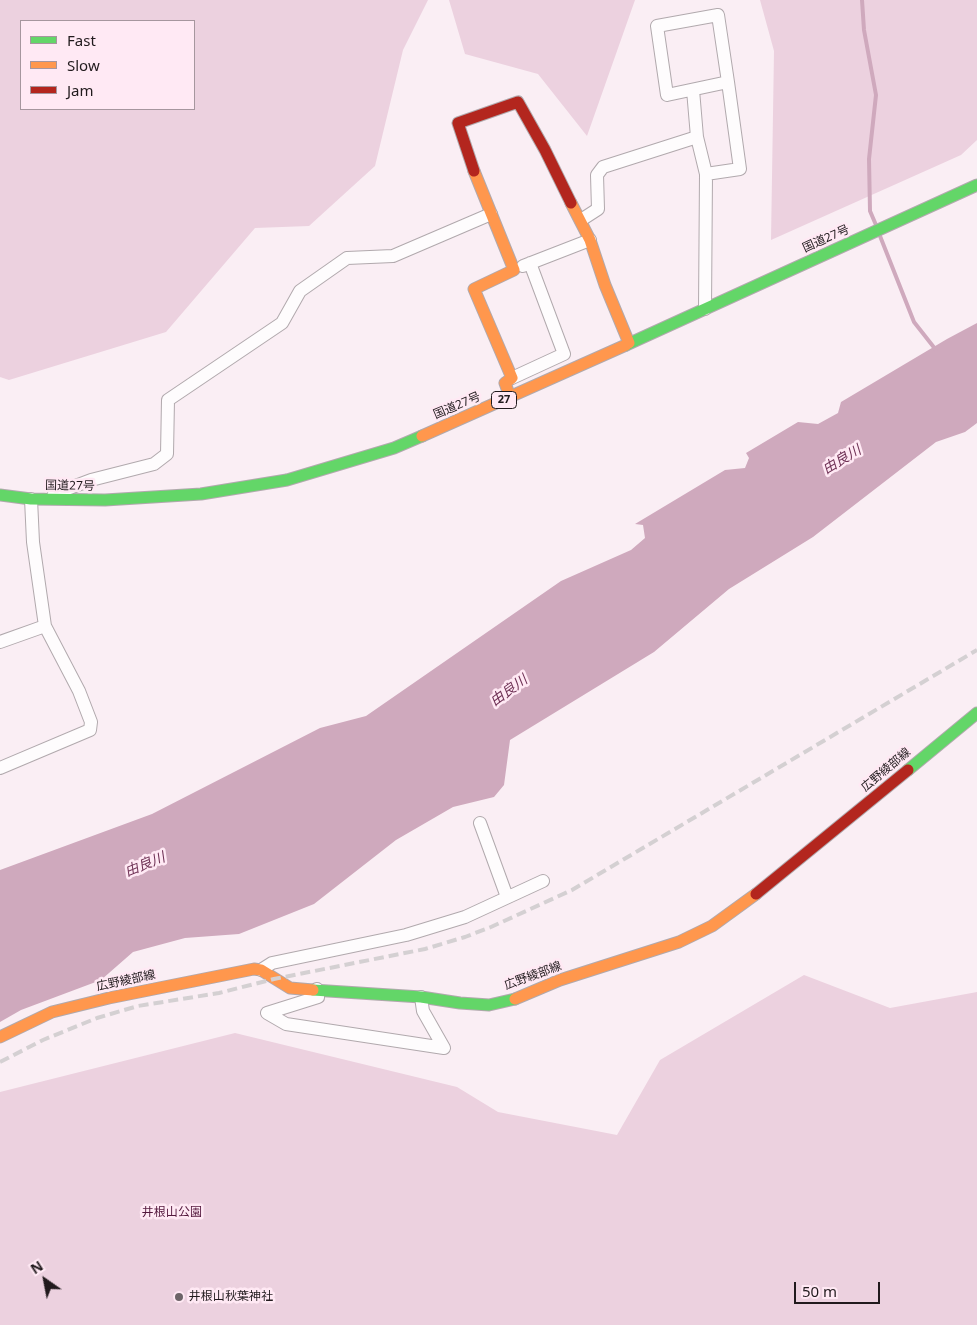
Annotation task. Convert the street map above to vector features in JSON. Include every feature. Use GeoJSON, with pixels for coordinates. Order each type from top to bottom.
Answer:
{"type":"FeatureCollection","features":[{"type":"Feature","properties":{"kind":"main road"},"geometry":{"type":"LineString","coordinates":[[510,396],[505,383],[512,378],[474,289],[514,270],[477,179],[458,123],[518,102],[581,220],[629,344]]}},
{"type":"Feature","properties":{"kind":"main road","name":"国道27号"},"geometry":{"type":"LineString","coordinates":[[0,495],[31,498],[105,500],[201,494],[287,480],[394,448],[629,344],[977,185]]}},
{"type":"Feature","properties":{"kind":"main road","name":"広野綾部線"},"geometry":{"type":"LineString","coordinates":[[0,1037],[52,1012],[100,1000],[254,969],[261,970],[290,988],[420,997],[489,1005],[512,1000],[560,980],[679,942],[712,926],[760,891],[977,712]]}},
{"type":"Feature","properties":{"kind":"street"},"geometry":{"type":"LineString","coordinates":[[706,174],[740,169],[728,82],[718,15],[657,26],[667,95],[728,82]]}},
{"type":"Feature","properties":{"kind":"street"},"geometry":{"type":"LineString","coordinates":[[693,90],[697,137],[706,174],[705,309]]}},
{"type":"Feature","properties":{"kind":"street"},"geometry":{"type":"LineString","coordinates":[[581,220],[598,209],[597,175],[603,167],[697,137]]}},
{"type":"Feature","properties":{"kind":"street"},"geometry":{"type":"LineString","coordinates":[[53,499],[54,494],[91,480],[154,464],[167,454],[168,400],[282,323],[300,291],[347,258],[393,256],[491,214]]}},
{"type":"Feature","properties":{"kind":"street"},"geometry":{"type":"LineString","coordinates":[[514,270],[590,240]]}},
{"type":"Feature","properties":{"kind":"street"},"geometry":{"type":"LineString","coordinates":[[512,378],[564,354],[530,264]]}},
{"type":"Feature","properties":{"kind":"street"},"geometry":{"type":"LineString","coordinates":[[0,768],[90,730],[91,722],[79,691],[45,626],[33,542],[31,498]]}},
{"type":"Feature","properties":{"kind":"street"},"geometry":{"type":"LineString","coordinates":[[0,642],[45,626]]}},
{"type":"Feature","properties":{"kind":"street"},"geometry":{"type":"LineString","coordinates":[[480,823],[507,897]]}},
{"type":"Feature","properties":{"kind":"street"},"geometry":{"type":"LineString","coordinates":[[261,970],[272,963],[406,935],[465,917],[543,881]]}},
{"type":"Feature","properties":{"kind":"street"},"geometry":{"type":"LineString","coordinates":[[317,989],[318,997],[267,1013],[286,1024],[444,1048],[423,1011],[420,997]]}},
{"type":"Feature","properties":{"kind":"green space"},"geometry":{"type":"Polygon","coordinates":[[[0,0],[428,0],[403,50],[375,166],[309,226],[255,228],[166,332],[9,380],[0,377],[0,0]]]}},
{"type":"Feature","properties":{"kind":"green space"},"geometry":{"type":"Polygon","coordinates":[[[449,0],[635,0],[587,136],[538,74],[465,54],[449,0]]]}},
{"type":"Feature","properties":{"kind":"green space"},"geometry":{"type":"Polygon","coordinates":[[[760,0],[977,0],[977,140],[961,155],[771,240],[774,51],[760,0]]]}},
{"type":"Feature","properties":{"kind":"green space","name":"井根山公園"},"geometry":{"type":"Polygon","coordinates":[[[804,975],[890,1008],[977,992],[977,1325],[0,1325],[0,1092],[235,1033],[457,1087],[498,1112],[617,1135],[660,1060],[804,975]]]}},
{"type":"Feature","properties":{"kind":"water","name":"由良川"},"geometry":{"type":"Polygon","coordinates":[[[977,323],[977,423],[965,432],[936,442],[813,537],[729,589],[654,652],[510,740],[504,785],[494,797],[453,807],[396,840],[314,904],[239,934],[185,938],[133,952],[101,980],[21,1010],[0,1022],[0,870],[152,814],[320,728],[366,716],[561,581],[631,550],[645,538],[643,525],[635,524],[725,470],[745,468],[749,458],[746,453],[798,422],[818,424],[838,413],[841,402],[977,323]]]}},
{"type":"Feature","properties":{"kind":"waterway"},"geometry":{"type":"LineString","coordinates":[[862,0],[864,30],[876,95],[869,159],[870,211],[876,225]]}},
{"type":"Feature","properties":{"kind":"waterway"},"geometry":{"type":"LineString","coordinates":[[880,236],[914,322],[936,350]]}},
{"type":"Feature","properties":{"kind":"railway"},"geometry":{"type":"LineString","coordinates":[[0,1062],[43,1040],[97,1018],[138,1006],[219,993],[274,979],[425,949],[491,927],[572,890],[977,650]]}},
{"type":"Feature","properties":{"kind":"traffic: fast"},"geometry":{"type":"LineString","coordinates":[[626,345],[977,185]]}},
{"type":"Feature","properties":{"kind":"traffic: fast"},"geometry":{"type":"LineString","coordinates":[[0,495],[31,499],[105,500],[201,494],[287,480],[394,448],[422,436]]}},
{"type":"Feature","properties":{"kind":"traffic: fast"},"geometry":{"type":"LineString","coordinates":[[908,770],[977,713]]}},
{"type":"Feature","properties":{"kind":"traffic: fast"},"geometry":{"type":"LineString","coordinates":[[313,990],[421,997],[489,1005],[515,999]]}},
{"type":"Feature","properties":{"kind":"traffic: slow"},"geometry":{"type":"LineString","coordinates":[[474,171],[514,270],[474,289],[512,378],[505,383],[510,397]]}},
{"type":"Feature","properties":{"kind":"traffic: slow"},"geometry":{"type":"LineString","coordinates":[[571,203],[590,240],[605,285],[629,343]]}},
{"type":"Feature","properties":{"kind":"traffic: slow"},"geometry":{"type":"LineString","coordinates":[[422,436],[626,345]]}},
{"type":"Feature","properties":{"kind":"traffic: slow"},"geometry":{"type":"LineString","coordinates":[[515,999],[560,980],[679,942],[712,926],[756,894]]}},
{"type":"Feature","properties":{"kind":"traffic: slow"},"geometry":{"type":"LineString","coordinates":[[0,1037],[52,1012],[109,998],[254,969],[261,970],[290,988],[313,990]]}},
{"type":"Feature","properties":{"kind":"traffic: jam"},"geometry":{"type":"LineString","coordinates":[[474,171],[458,123],[518,102],[545,150],[571,203]]}},
{"type":"Feature","properties":{"kind":"traffic: jam"},"geometry":{"type":"LineString","coordinates":[[756,894],[908,770]]}},
{"type":"Feature","properties":{"kind":"place","name":"井根山秋葉神社"},"geometry":{"type":"Point","coordinates":[179,1297]}}]}
